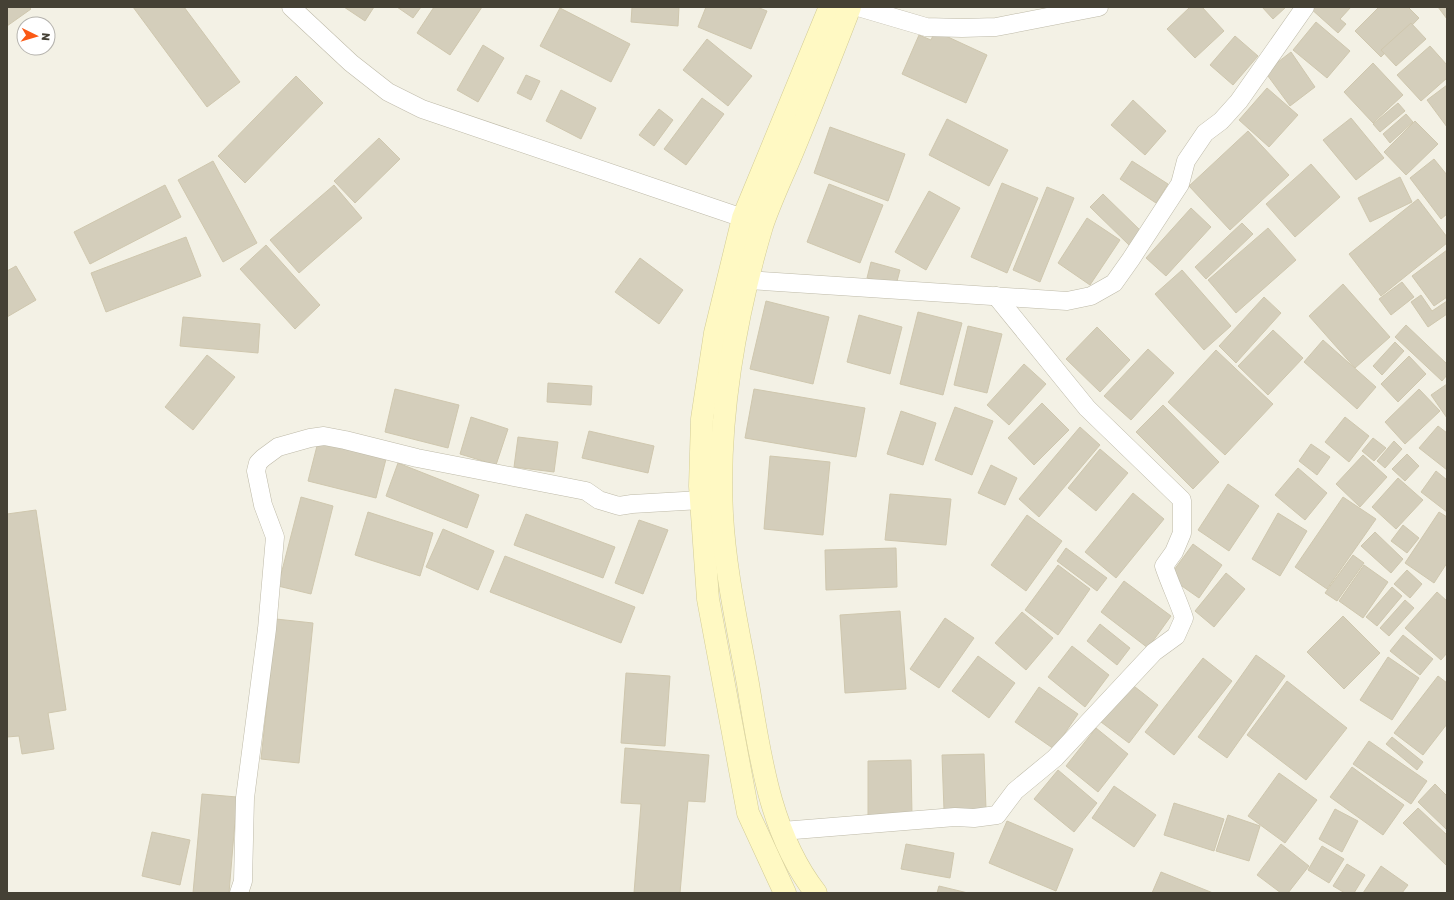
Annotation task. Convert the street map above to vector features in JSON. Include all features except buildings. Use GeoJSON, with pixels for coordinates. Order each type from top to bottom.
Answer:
{"type":"FeatureCollection","features":[{"type":"Feature","properties":{"kind":"main road"},"geometry":{"type":"LineString","coordinates":[[785,893],[748,813],[708,599],[700,486],[702,419],[715,332],[743,218],[830,7]]}},
{"type":"Feature","properties":{"kind":"main road"},"geometry":{"type":"LineString","coordinates":[[816,893],[792,854],[768,793],[729,578],[722,516],[721,467],[726,402],[738,319],[762,225],[850,7]]}},
{"type":"Feature","properties":{"kind":"street"},"geometry":{"type":"LineString","coordinates":[[291,7],[351,63],[388,92],[422,109],[743,218]]}},
{"type":"Feature","properties":{"kind":"street"},"geometry":{"type":"LineString","coordinates":[[858,7],[926,27],[962,28],[996,27],[1099,7]]}},
{"type":"Feature","properties":{"kind":"street"},"geometry":{"type":"LineString","coordinates":[[748,280],[1066,301],[1091,296],[1114,283],[1180,184],[1186,161],[1205,133],[1221,121],[1239,101],[1305,7]]}},
{"type":"Feature","properties":{"kind":"street"},"geometry":{"type":"LineString","coordinates":[[782,831],[955,818],[974,818],[997,815],[1015,791],[1055,758],[1154,652],[1176,636],[1184,618],[1178,598],[1164,566],[1174,552],[1182,533],[1182,500],[1087,408],[996,296]]}},
{"type":"Feature","properties":{"kind":"street"},"geometry":{"type":"LineString","coordinates":[[239,893],[243,881],[245,798],[266,629],[275,537],[263,506],[256,471],[258,463],[262,458],[278,447],[310,438],[324,436],[417,458],[586,491],[599,500],[619,506],[701,500]]}}]}
